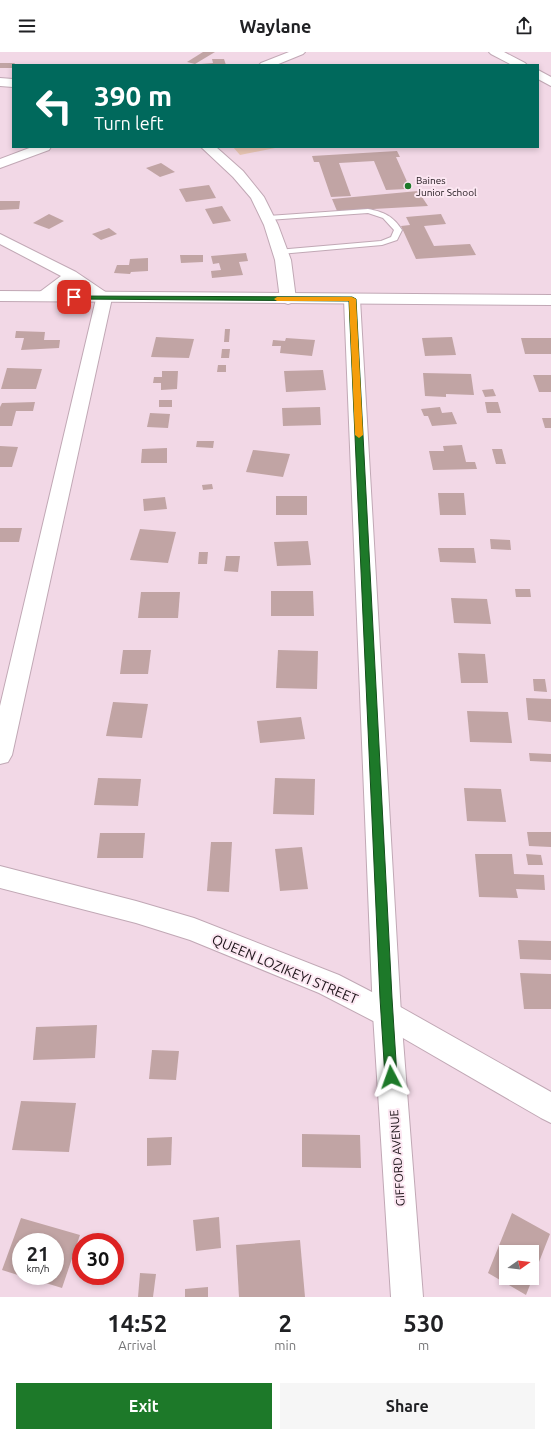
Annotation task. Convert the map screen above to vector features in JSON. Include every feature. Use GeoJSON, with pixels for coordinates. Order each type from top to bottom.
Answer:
{"type":"FeatureCollection","features":[{"type":"Feature","properties":{"kind":"street"},"geometry":{"type":"LineString","coordinates":[[264,59],[281,59],[299,52]]}},
{"type":"Feature","properties":{"kind":"street"},"geometry":{"type":"LineString","coordinates":[[495,52],[519,64]]}},
{"type":"Feature","properties":{"kind":"street"},"geometry":{"type":"LineString","coordinates":[[539,75],[551,82]]}},
{"type":"Feature","properties":{"kind":"street"},"geometry":{"type":"LineString","coordinates":[[0,82],[12,83]]}},
{"type":"Feature","properties":{"kind":"street"},"geometry":{"type":"LineString","coordinates":[[0,164],[41,148]]}},
{"type":"Feature","properties":{"kind":"street"},"geometry":{"type":"LineString","coordinates":[[209,148],[238,174],[257,197],[268,218],[283,260],[288,299]]}},
{"type":"Feature","properties":{"kind":"street"},"geometry":{"type":"LineString","coordinates":[[0,238],[70,275],[104,298]]}},
{"type":"Feature","properties":{"kind":"street"},"geometry":{"type":"LineString","coordinates":[[43,297],[70,275]]}},
{"type":"Feature","properties":{"kind":"street"},"geometry":{"type":"LineString","coordinates":[[0,296],[104,298],[551,300]]}},
{"type":"Feature","properties":{"kind":"street"},"geometry":{"type":"LineString","coordinates":[[0,755],[104,298]]}},
{"type":"Feature","properties":{"kind":"street","name":"GIFFORD AVENUE"},"geometry":{"type":"LineString","coordinates":[[352,299],[387,1014],[407,1297]]}},
{"type":"Feature","properties":{"kind":"street","name":"QUEEN LOZIKEYI STREET"},"geometry":{"type":"LineString","coordinates":[[0,877],[136,912],[194,930],[329,984],[387,1014],[551,1108]]}},
{"type":"Feature","properties":{"kind":"lane"},"geometry":{"type":"LineString","coordinates":[[268,218],[368,211],[380,213],[392,221],[398,230],[394,238],[382,243],[280,252]]}},
{"type":"Feature","properties":{"kind":"shaded area"},"geometry":{"type":"Polygon","coordinates":[[[234,148],[275,148],[240,155],[234,148]]]}},
{"type":"Feature","properties":{"kind":"building"},"geometry":{"type":"Polygon","coordinates":[[[203,52],[215,52],[195,64],[187,62],[203,52]]]}},
{"type":"Feature","properties":{"kind":"building"},"geometry":{"type":"Polygon","coordinates":[[[212,59],[224,59],[226,64],[201,64],[213,63],[212,59]]]}},
{"type":"Feature","properties":{"kind":"building"},"geometry":{"type":"Polygon","coordinates":[[[0,63],[15,63],[12,64],[12,68],[0,68],[0,63]]]}},
{"type":"Feature","properties":{"kind":"building"},"geometry":{"type":"Polygon","coordinates":[[[397,151],[400,157],[396,157],[409,186],[405,186],[406,189],[386,190],[374,161],[339,163],[351,196],[331,197],[319,162],[314,162],[312,156],[397,151]]]}},
{"type":"Feature","properties":{"kind":"building"},"geometry":{"type":"Polygon","coordinates":[[[161,163],[175,172],[160,177],[146,168],[161,163]]]}},
{"type":"Feature","properties":{"kind":"building"},"geometry":{"type":"Polygon","coordinates":[[[209,185],[216,198],[186,202],[179,189],[209,185]]]}},
{"type":"Feature","properties":{"kind":"building"},"geometry":{"type":"Polygon","coordinates":[[[418,191],[428,206],[337,211],[332,199],[418,191]]]}},
{"type":"Feature","properties":{"kind":"building"},"geometry":{"type":"Polygon","coordinates":[[[0,201],[20,201],[19,209],[0,210],[0,201]]]}},
{"type":"Feature","properties":{"kind":"building"},"geometry":{"type":"Polygon","coordinates":[[[222,206],[231,221],[213,224],[205,209],[222,206]]]}},
{"type":"Feature","properties":{"kind":"building"},"geometry":{"type":"Polygon","coordinates":[[[49,214],[64,221],[49,229],[33,223],[49,214]]]}},
{"type":"Feature","properties":{"kind":"building"},"geometry":{"type":"Polygon","coordinates":[[[441,214],[446,224],[424,226],[434,246],[470,244],[476,255],[416,259],[401,226],[410,225],[406,217],[441,214]]]}},
{"type":"Feature","properties":{"kind":"building"},"geometry":{"type":"Polygon","coordinates":[[[109,228],[117,234],[101,240],[92,234],[109,228]]]}},
{"type":"Feature","properties":{"kind":"building"},"geometry":{"type":"Polygon","coordinates":[[[246,253],[248,261],[239,262],[243,275],[212,278],[211,271],[221,270],[219,263],[213,264],[211,256],[246,253]]]}},
{"type":"Feature","properties":{"kind":"building"},"geometry":{"type":"Polygon","coordinates":[[[180,255],[203,255],[203,262],[181,263],[180,255]]]}},
{"type":"Feature","properties":{"kind":"building"},"geometry":{"type":"Polygon","coordinates":[[[148,258],[148,271],[131,272],[130,274],[114,273],[117,265],[129,265],[130,259],[148,258]]]}},
{"type":"Feature","properties":{"kind":"building"},"geometry":{"type":"Polygon","coordinates":[[[225,329],[230,329],[229,342],[224,342],[225,329]]]}},
{"type":"Feature","properties":{"kind":"building"},"geometry":{"type":"Polygon","coordinates":[[[16,331],[45,332],[44,340],[60,340],[59,348],[21,350],[24,338],[15,338],[16,331]]]}},
{"type":"Feature","properties":{"kind":"building"},"geometry":{"type":"Polygon","coordinates":[[[156,337],[194,339],[189,358],[151,357],[156,337]]]}},
{"type":"Feature","properties":{"kind":"building"},"geometry":{"type":"Polygon","coordinates":[[[452,337],[456,355],[425,356],[422,338],[452,337]]]}},
{"type":"Feature","properties":{"kind":"building"},"geometry":{"type":"Polygon","coordinates":[[[286,338],[315,340],[312,356],[280,353],[281,346],[272,346],[273,340],[285,341],[286,338]]]}},
{"type":"Feature","properties":{"kind":"building"},"geometry":{"type":"Polygon","coordinates":[[[521,338],[551,338],[551,354],[525,354],[521,338]]]}},
{"type":"Feature","properties":{"kind":"building"},"geometry":{"type":"Polygon","coordinates":[[[222,349],[230,349],[229,358],[221,358],[222,349]]]}},
{"type":"Feature","properties":{"kind":"building"},"geometry":{"type":"Polygon","coordinates":[[[218,365],[226,365],[226,372],[217,372],[218,365]]]}},
{"type":"Feature","properties":{"kind":"building"},"geometry":{"type":"Polygon","coordinates":[[[7,368],[42,369],[36,389],[1,389],[7,368]]]}},
{"type":"Feature","properties":{"kind":"building"},"geometry":{"type":"Polygon","coordinates":[[[323,370],[326,390],[286,392],[284,371],[323,370]]]}},
{"type":"Feature","properties":{"kind":"building"},"geometry":{"type":"Polygon","coordinates":[[[162,371],[178,371],[177,389],[161,390],[161,383],[153,383],[154,377],[162,377],[162,371]]]}},
{"type":"Feature","properties":{"kind":"building"},"geometry":{"type":"Polygon","coordinates":[[[423,373],[471,374],[474,395],[446,394],[446,397],[425,396],[423,373]]]}},
{"type":"Feature","properties":{"kind":"building"},"geometry":{"type":"Polygon","coordinates":[[[533,375],[551,375],[551,392],[539,392],[533,375]]]}},
{"type":"Feature","properties":{"kind":"building"},"geometry":{"type":"Polygon","coordinates":[[[493,389],[496,396],[485,397],[482,390],[493,389]]]}},
{"type":"Feature","properties":{"kind":"building"},"geometry":{"type":"Polygon","coordinates":[[[159,400],[172,400],[172,407],[159,407],[159,400]]]}},
{"type":"Feature","properties":{"kind":"building"},"geometry":{"type":"Polygon","coordinates":[[[35,402],[33,411],[16,411],[12,426],[0,426],[0,407],[2,403],[35,402]]]}},
{"type":"Feature","properties":{"kind":"building"},"geometry":{"type":"Polygon","coordinates":[[[485,402],[498,402],[501,413],[487,413],[485,402]]]}},
{"type":"Feature","properties":{"kind":"building"},"geometry":{"type":"Polygon","coordinates":[[[320,407],[321,425],[283,426],[282,408],[320,407]]]}},
{"type":"Feature","properties":{"kind":"building"},"geometry":{"type":"Polygon","coordinates":[[[440,407],[442,413],[452,412],[457,424],[432,426],[428,416],[424,416],[421,409],[440,407]]]}},
{"type":"Feature","properties":{"kind":"building"},"geometry":{"type":"Polygon","coordinates":[[[150,413],[170,414],[168,428],[147,427],[150,413]]]}},
{"type":"Feature","properties":{"kind":"building"},"geometry":{"type":"Polygon","coordinates":[[[542,418],[551,418],[551,428],[545,428],[542,418]]]}},
{"type":"Feature","properties":{"kind":"building"},"geometry":{"type":"Polygon","coordinates":[[[197,441],[214,441],[213,448],[196,447],[197,441]]]}},
{"type":"Feature","properties":{"kind":"building"},"geometry":{"type":"Polygon","coordinates":[[[462,445],[466,462],[475,462],[477,469],[433,470],[429,451],[444,451],[443,446],[462,445]]]}},
{"type":"Feature","properties":{"kind":"building"},"geometry":{"type":"Polygon","coordinates":[[[0,446],[18,447],[12,467],[0,467],[0,446]]]}},
{"type":"Feature","properties":{"kind":"building"},"geometry":{"type":"Polygon","coordinates":[[[167,448],[167,463],[141,463],[142,449],[167,448]]]}},
{"type":"Feature","properties":{"kind":"building"},"geometry":{"type":"Polygon","coordinates":[[[492,449],[502,449],[506,464],[496,464],[492,449]]]}},
{"type":"Feature","properties":{"kind":"building"},"geometry":{"type":"Polygon","coordinates":[[[253,450],[290,454],[283,477],[246,472],[253,450]]]}},
{"type":"Feature","properties":{"kind":"building"},"geometry":{"type":"Polygon","coordinates":[[[212,484],[213,489],[203,490],[202,485],[212,484]]]}},
{"type":"Feature","properties":{"kind":"building"},"geometry":{"type":"Polygon","coordinates":[[[438,493],[464,493],[466,515],[440,515],[438,493]]]}},
{"type":"Feature","properties":{"kind":"building"},"geometry":{"type":"Polygon","coordinates":[[[276,496],[307,496],[307,515],[276,515],[276,496]]]}},
{"type":"Feature","properties":{"kind":"building"},"geometry":{"type":"Polygon","coordinates":[[[165,497],[167,509],[144,511],[143,499],[165,497]]]}},
{"type":"Feature","properties":{"kind":"building"},"geometry":{"type":"Polygon","coordinates":[[[0,528],[22,528],[19,542],[0,542],[0,528]]]}},
{"type":"Feature","properties":{"kind":"building"},"geometry":{"type":"Polygon","coordinates":[[[140,529],[176,532],[168,563],[130,560],[140,529]]]}},
{"type":"Feature","properties":{"kind":"building"},"geometry":{"type":"Polygon","coordinates":[[[490,539],[510,540],[511,550],[491,549],[490,539]]]}},
{"type":"Feature","properties":{"kind":"building"},"geometry":{"type":"Polygon","coordinates":[[[308,541],[311,565],[277,566],[274,542],[308,541]]]}},
{"type":"Feature","properties":{"kind":"building"},"geometry":{"type":"Polygon","coordinates":[[[438,548],[474,548],[476,563],[440,562],[438,548]]]}},
{"type":"Feature","properties":{"kind":"building"},"geometry":{"type":"Polygon","coordinates":[[[199,552],[208,552],[207,564],[198,564],[199,552]]]}},
{"type":"Feature","properties":{"kind":"building"},"geometry":{"type":"Polygon","coordinates":[[[226,556],[240,556],[238,572],[224,571],[226,556]]]}},
{"type":"Feature","properties":{"kind":"building"},"geometry":{"type":"Polygon","coordinates":[[[515,589],[530,589],[531,597],[516,597],[515,589]]]}},
{"type":"Feature","properties":{"kind":"building"},"geometry":{"type":"Polygon","coordinates":[[[271,591],[313,591],[314,616],[271,616],[271,591]]]}},
{"type":"Feature","properties":{"kind":"building"},"geometry":{"type":"Polygon","coordinates":[[[141,592],[180,592],[178,618],[138,618],[141,592]]]}},
{"type":"Feature","properties":{"kind":"building"},"geometry":{"type":"Polygon","coordinates":[[[451,598],[487,599],[491,624],[454,623],[451,598]]]}},
{"type":"Feature","properties":{"kind":"building"},"geometry":{"type":"Polygon","coordinates":[[[123,650],[151,650],[148,674],[120,674],[123,650]]]}},
{"type":"Feature","properties":{"kind":"building"},"geometry":{"type":"Polygon","coordinates":[[[278,650],[318,651],[317,689],[276,688],[278,650]]]}},
{"type":"Feature","properties":{"kind":"building"},"geometry":{"type":"Polygon","coordinates":[[[458,653],[485,654],[488,683],[461,683],[458,653]]]}},
{"type":"Feature","properties":{"kind":"building"},"geometry":{"type":"Polygon","coordinates":[[[533,679],[545,679],[547,692],[534,691],[533,679]]]}},
{"type":"Feature","properties":{"kind":"building"},"geometry":{"type":"Polygon","coordinates":[[[526,698],[551,699],[551,722],[528,720],[526,698]]]}},
{"type":"Feature","properties":{"kind":"building"},"geometry":{"type":"Polygon","coordinates":[[[113,702],[148,704],[142,738],[106,736],[113,702]]]}},
{"type":"Feature","properties":{"kind":"building"},"geometry":{"type":"Polygon","coordinates":[[[467,711],[508,712],[512,743],[470,742],[467,711]]]}},
{"type":"Feature","properties":{"kind":"building"},"geometry":{"type":"Polygon","coordinates":[[[301,717],[305,739],[260,743],[257,721],[301,717]]]}},
{"type":"Feature","properties":{"kind":"building"},"geometry":{"type":"Polygon","coordinates":[[[529,753],[551,754],[551,762],[530,761],[529,753]]]}},
{"type":"Feature","properties":{"kind":"building"},"geometry":{"type":"Polygon","coordinates":[[[98,778],[141,779],[138,806],[94,805],[98,778]]]}},
{"type":"Feature","properties":{"kind":"building"},"geometry":{"type":"Polygon","coordinates":[[[275,778],[315,779],[314,815],[273,814],[275,778]]]}},
{"type":"Feature","properties":{"kind":"building"},"geometry":{"type":"Polygon","coordinates":[[[464,788],[501,789],[506,822],[467,821],[464,788]]]}},
{"type":"Feature","properties":{"kind":"building"},"geometry":{"type":"Polygon","coordinates":[[[527,832],[551,832],[551,847],[529,846],[527,832]]]}},
{"type":"Feature","properties":{"kind":"building"},"geometry":{"type":"Polygon","coordinates":[[[100,833],[145,833],[143,858],[97,858],[100,833]]]}},
{"type":"Feature","properties":{"kind":"building"},"geometry":{"type":"Polygon","coordinates":[[[211,842],[232,842],[229,892],[207,891],[211,842]]]}},
{"type":"Feature","properties":{"kind":"building"},"geometry":{"type":"Polygon","coordinates":[[[302,847],[308,889],[280,891],[275,849],[302,847]]]}},
{"type":"Feature","properties":{"kind":"building"},"geometry":{"type":"Polygon","coordinates":[[[475,854],[512,854],[514,874],[544,875],[545,890],[516,889],[518,898],[479,897],[475,854]]]}},
{"type":"Feature","properties":{"kind":"building"},"geometry":{"type":"Polygon","coordinates":[[[526,854],[541,855],[543,865],[528,865],[526,854]]]}},
{"type":"Feature","properties":{"kind":"building"},"geometry":{"type":"Polygon","coordinates":[[[518,940],[551,941],[551,960],[520,959],[518,940]]]}},
{"type":"Feature","properties":{"kind":"building"},"geometry":{"type":"Polygon","coordinates":[[[520,973],[551,974],[551,1009],[524,1009],[520,973]]]}},
{"type":"Feature","properties":{"kind":"building"},"geometry":{"type":"Polygon","coordinates":[[[97,1025],[95,1058],[33,1060],[36,1027],[97,1025]]]}},
{"type":"Feature","properties":{"kind":"building"},"geometry":{"type":"Polygon","coordinates":[[[152,1050],[179,1051],[176,1080],[149,1079],[152,1050]]]}},
{"type":"Feature","properties":{"kind":"building"},"geometry":{"type":"Polygon","coordinates":[[[21,1101],[76,1103],[69,1152],[12,1150],[21,1101]]]}},
{"type":"Feature","properties":{"kind":"building"},"geometry":{"type":"Polygon","coordinates":[[[302,1134],[360,1135],[361,1168],[302,1167],[302,1134]]]}},
{"type":"Feature","properties":{"kind":"building"},"geometry":{"type":"Polygon","coordinates":[[[172,1137],[171,1165],[147,1166],[147,1138],[172,1137]]]}},
{"type":"Feature","properties":{"kind":"building"},"geometry":{"type":"Polygon","coordinates":[[[512,1213],[550,1234],[539,1262],[539,1245],[499,1245],[512,1213]]]}},
{"type":"Feature","properties":{"kind":"building"},"geometry":{"type":"Polygon","coordinates":[[[219,1217],[221,1248],[196,1251],[193,1220],[219,1217]]]}},
{"type":"Feature","properties":{"kind":"building"},"geometry":{"type":"Polygon","coordinates":[[[21,1218],[73,1233],[72,1259],[64,1282],[64,1233],[16,1233],[21,1218]]]}},
{"type":"Feature","properties":{"kind":"building"},"geometry":{"type":"Polygon","coordinates":[[[300,1240],[305,1297],[239,1297],[236,1245],[300,1240]]]}},
{"type":"Feature","properties":{"kind":"building"},"geometry":{"type":"Polygon","coordinates":[[[12,1243],[12,1273],[2,1270],[12,1243]]]}},
{"type":"Feature","properties":{"kind":"building"},"geometry":{"type":"Polygon","coordinates":[[[499,1246],[499,1279],[488,1273],[499,1246]]]}},
{"type":"Feature","properties":{"kind":"building"},"geometry":{"type":"Polygon","coordinates":[[[140,1273],[156,1274],[153,1297],[138,1297],[140,1273]]]}},
{"type":"Feature","properties":{"kind":"building"},"geometry":{"type":"Polygon","coordinates":[[[52,1285],[63,1285],[62,1288],[52,1285]]]}},
{"type":"Feature","properties":{"kind":"building"},"geometry":{"type":"Polygon","coordinates":[[[509,1285],[530,1285],[526,1295],[509,1285]]]}},
{"type":"Feature","properties":{"kind":"building"},"geometry":{"type":"Polygon","coordinates":[[[208,1287],[208,1297],[185,1297],[185,1289],[208,1287]]]}},
{"type":"Feature","properties":{"kind":"slow traffic"},"geometry":{"type":"LineString","coordinates":[[277,299],[352,299],[359,435]]}},
{"type":"Feature","properties":{"kind":"place","name":"Baines Junior School"},"geometry":{"type":"Point","coordinates":[408,186]}},
{"type":"Feature","properties":{"kind":"route"},"geometry":{"type":"LineString","coordinates":[[74,297],[352,299],[391,1077]]}}]}
